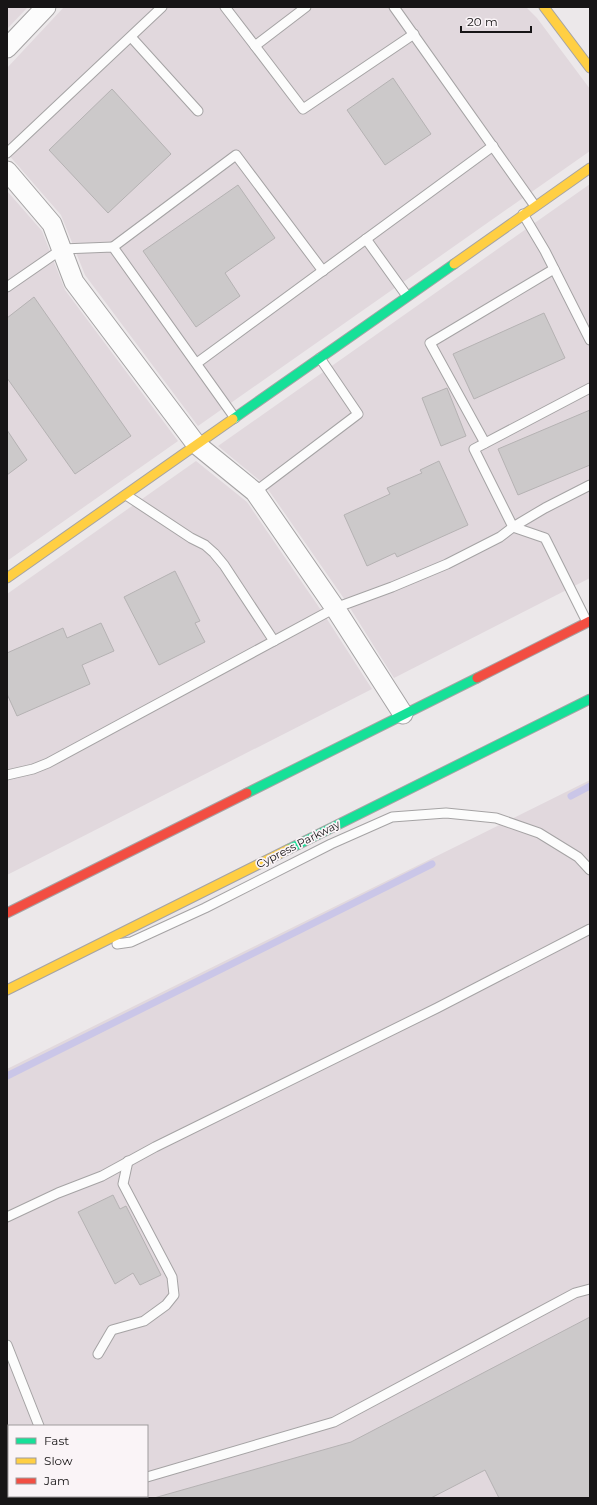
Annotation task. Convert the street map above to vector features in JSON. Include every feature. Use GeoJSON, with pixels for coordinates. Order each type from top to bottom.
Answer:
{"type":"FeatureCollection","features":[{"type":"Feature","properties":{"kind":"main road"},"geometry":{"type":"LineString","coordinates":[[544,7],[590,68]]}},
{"type":"Feature","properties":{"kind":"main road"},"geometry":{"type":"LineString","coordinates":[[7,578],[590,168]]}},
{"type":"Feature","properties":{"kind":"main road"},"geometry":{"type":"LineString","coordinates":[[7,912],[589,622]]}},
{"type":"Feature","properties":{"kind":"main road","name":"Cypress Parkway"},"geometry":{"type":"LineString","coordinates":[[7,990],[590,699]]}},
{"type":"Feature","properties":{"kind":"street"},"geometry":{"type":"LineString","coordinates":[[7,48],[46,7]]}},
{"type":"Feature","properties":{"kind":"street"},"geometry":{"type":"LineString","coordinates":[[7,172],[52,224],[74,282],[196,444],[256,492],[335,608],[402,714]]}},
{"type":"Feature","properties":{"kind":"lane"},"geometry":{"type":"LineString","coordinates":[[7,153],[162,7]]}},
{"type":"Feature","properties":{"kind":"lane"},"geometry":{"type":"LineString","coordinates":[[225,7],[303,109],[414,34]]}},
{"type":"Feature","properties":{"kind":"lane"},"geometry":{"type":"LineString","coordinates":[[255,46],[306,7]]}},
{"type":"Feature","properties":{"kind":"lane"},"geometry":{"type":"LineString","coordinates":[[394,7],[535,206]]}},
{"type":"Feature","properties":{"kind":"lane"},"geometry":{"type":"LineString","coordinates":[[131,37],[198,111]]}},
{"type":"Feature","properties":{"kind":"lane"},"geometry":{"type":"LineString","coordinates":[[197,363],[493,146]]}},
{"type":"Feature","properties":{"kind":"lane"},"geometry":{"type":"LineString","coordinates":[[7,287],[62,248],[113,247],[236,155],[323,271]]}},
{"type":"Feature","properties":{"kind":"lane"},"geometry":{"type":"LineString","coordinates":[[523,214],[554,269],[590,340]]}},
{"type":"Feature","properties":{"kind":"lane"},"geometry":{"type":"LineString","coordinates":[[366,239],[407,296]]}},
{"type":"Feature","properties":{"kind":"lane"},"geometry":{"type":"LineString","coordinates":[[113,247],[235,418]]}},
{"type":"Feature","properties":{"kind":"lane"},"geometry":{"type":"LineString","coordinates":[[485,443],[430,343],[554,269]]}},
{"type":"Feature","properties":{"kind":"lane"},"geometry":{"type":"LineString","coordinates":[[256,492],[358,414],[320,358]]}},
{"type":"Feature","properties":{"kind":"lane"},"geometry":{"type":"LineString","coordinates":[[589,622],[545,538],[513,527],[474,449],[590,388]]}},
{"type":"Feature","properties":{"kind":"lane"},"geometry":{"type":"LineString","coordinates":[[7,775],[33,769],[48,763],[335,608],[392,587],[447,564],[500,537],[513,527],[545,508],[590,485]]}},
{"type":"Feature","properties":{"kind":"lane"},"geometry":{"type":"LineString","coordinates":[[125,495],[205,545],[214,553],[274,641]]}},
{"type":"Feature","properties":{"kind":"lane"},"geometry":{"type":"LineString","coordinates":[[92,948],[131,942],[205,908],[331,844],[392,817],[446,812],[496,818],[539,833],[578,857],[590,870]]}},
{"type":"Feature","properties":{"kind":"lane"},"geometry":{"type":"LineString","coordinates":[[7,1217],[58,1193],[102,1176],[154,1147],[437,1008],[590,928]]}},
{"type":"Feature","properties":{"kind":"lane"},"geometry":{"type":"LineString","coordinates":[[98,1354],[112,1330],[144,1321],[166,1305],[174,1294],[172,1277],[123,1184],[128,1161]]}},
{"type":"Feature","properties":{"kind":"lane"},"geometry":{"type":"LineString","coordinates":[[148,1477],[334,1422],[576,1293],[590,1288]]}},
{"type":"Feature","properties":{"kind":"lane"},"geometry":{"type":"LineString","coordinates":[[7,1344],[39,1425]]}},
{"type":"Feature","properties":{"kind":"shaded area"},"geometry":{"type":"Polygon","coordinates":[[[7,7],[28,7],[7,29],[7,7]]]}},
{"type":"Feature","properties":{"kind":"shaded area"},"geometry":{"type":"Polygon","coordinates":[[[64,7],[526,7],[537,18],[590,89],[590,151],[198,426],[85,275],[61,215],[7,153],[7,68],[64,7]]]}},
{"type":"Feature","properties":{"kind":"shaded area"},"geometry":{"type":"Polygon","coordinates":[[[590,184],[590,578],[394,678],[345,600],[265,485],[218,446],[590,184]]]}},
{"type":"Feature","properties":{"kind":"shaded area"},"geometry":{"type":"Polygon","coordinates":[[[7,191],[42,231],[65,290],[178,441],[7,561],[7,191]]]}},
{"type":"Feature","properties":{"kind":"shaded area"},"geometry":{"type":"Polygon","coordinates":[[[196,461],[247,502],[325,616],[372,689],[7,875],[7,594],[196,461]]]}},
{"type":"Feature","properties":{"kind":"shaded area"},"geometry":{"type":"Polygon","coordinates":[[[590,780],[590,1498],[7,1498],[7,1069],[590,780]]]}},
{"type":"Feature","properties":{"kind":"building"},"geometry":{"type":"Polygon","coordinates":[[[393,78],[431,134],[385,165],[347,110],[393,78]]]}},
{"type":"Feature","properties":{"kind":"building"},"geometry":{"type":"Polygon","coordinates":[[[112,89],[171,154],[108,213],[49,150],[112,89]]]}},
{"type":"Feature","properties":{"kind":"building"},"geometry":{"type":"Polygon","coordinates":[[[238,185],[275,238],[225,273],[240,296],[196,327],[143,251],[238,185]]]}},
{"type":"Feature","properties":{"kind":"building"},"geometry":{"type":"Polygon","coordinates":[[[34,297],[131,436],[75,474],[7,378],[7,318],[34,297]]]}},
{"type":"Feature","properties":{"kind":"building"},"geometry":{"type":"Polygon","coordinates":[[[544,313],[565,358],[474,399],[453,354],[544,313]]]}},
{"type":"Feature","properties":{"kind":"building"},"geometry":{"type":"Polygon","coordinates":[[[447,388],[466,436],[441,446],[422,398],[447,388]]]}},
{"type":"Feature","properties":{"kind":"building"},"geometry":{"type":"Polygon","coordinates":[[[590,410],[590,465],[518,495],[498,449],[590,410]]]}},
{"type":"Feature","properties":{"kind":"building"},"geometry":{"type":"Polygon","coordinates":[[[7,430],[27,460],[7,475],[7,430]]]}},
{"type":"Feature","properties":{"kind":"building"},"geometry":{"type":"Polygon","coordinates":[[[439,461],[468,525],[397,557],[395,553],[367,566],[344,515],[390,494],[387,488],[422,473],[420,470],[439,461]]]}},
{"type":"Feature","properties":{"kind":"building"},"geometry":{"type":"Polygon","coordinates":[[[175,571],[200,621],[195,623],[205,642],[159,665],[124,597],[175,571]]]}},
{"type":"Feature","properties":{"kind":"building"},"geometry":{"type":"Polygon","coordinates":[[[101,623],[114,651],[82,665],[90,684],[17,716],[7,694],[7,653],[63,628],[67,638],[101,623]]]}},
{"type":"Feature","properties":{"kind":"building"},"geometry":{"type":"Polygon","coordinates":[[[113,1195],[120,1209],[126,1206],[161,1275],[140,1285],[133,1273],[115,1284],[78,1212],[113,1195]]]}},
{"type":"Feature","properties":{"kind":"building"},"geometry":{"type":"Polygon","coordinates":[[[590,1317],[590,1498],[499,1498],[485,1470],[431,1498],[154,1498],[351,1442],[590,1317]]]}},
{"type":"Feature","properties":{"kind":"waterway"},"geometry":{"type":"LineString","coordinates":[[571,796],[590,786]]}},
{"type":"Feature","properties":{"kind":"waterway"},"geometry":{"type":"LineString","coordinates":[[7,1076],[432,864]]}},
{"type":"Feature","properties":{"kind":"traffic: fast"},"geometry":{"type":"LineString","coordinates":[[233,419],[454,264]]}},
{"type":"Feature","properties":{"kind":"traffic: fast"},"geometry":{"type":"LineString","coordinates":[[247,793],[477,678]]}},
{"type":"Feature","properties":{"kind":"traffic: fast"},"geometry":{"type":"LineString","coordinates":[[289,849],[590,699]]}},
{"type":"Feature","properties":{"kind":"traffic: slow"},"geometry":{"type":"LineString","coordinates":[[544,7],[590,68]]}},
{"type":"Feature","properties":{"kind":"traffic: slow"},"geometry":{"type":"LineString","coordinates":[[454,264],[590,168]]}},
{"type":"Feature","properties":{"kind":"traffic: slow"},"geometry":{"type":"LineString","coordinates":[[7,578],[233,419]]}},
{"type":"Feature","properties":{"kind":"traffic: slow"},"geometry":{"type":"LineString","coordinates":[[7,990],[289,849]]}},
{"type":"Feature","properties":{"kind":"traffic: jam"},"geometry":{"type":"LineString","coordinates":[[477,678],[590,621]]}},
{"type":"Feature","properties":{"kind":"traffic: jam"},"geometry":{"type":"LineString","coordinates":[[7,913],[247,793]]}}]}
